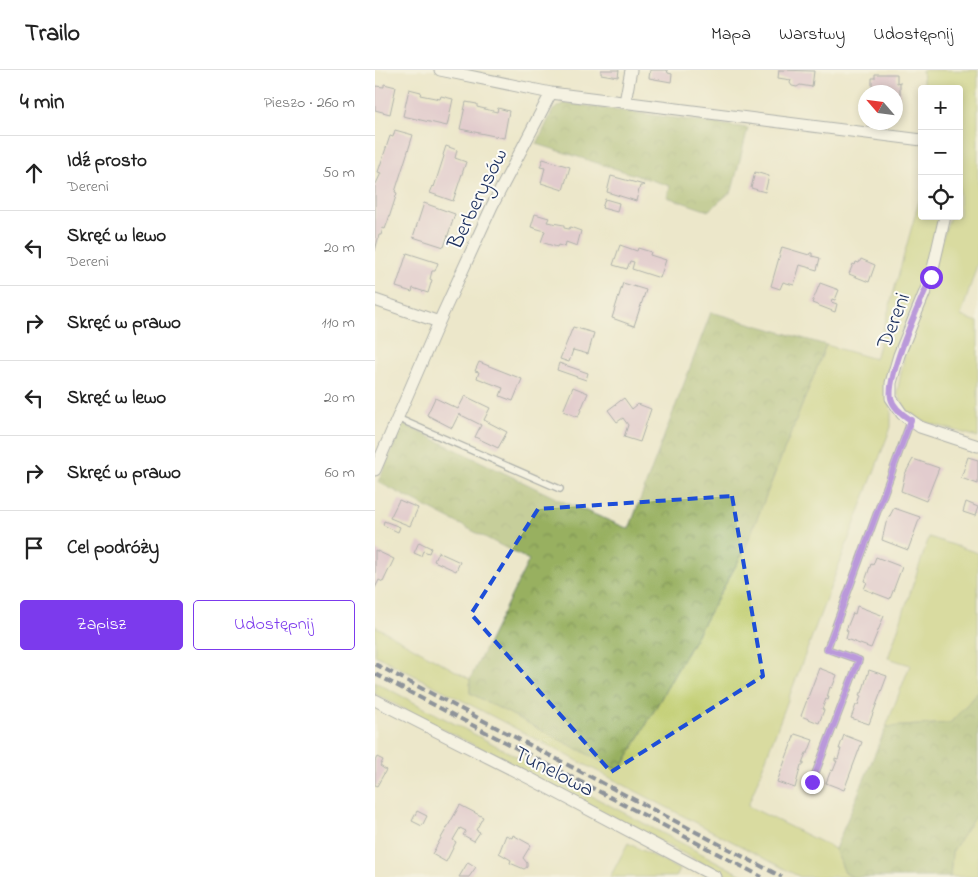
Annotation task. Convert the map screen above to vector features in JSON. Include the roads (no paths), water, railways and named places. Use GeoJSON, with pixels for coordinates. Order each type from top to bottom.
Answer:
{"type":"FeatureCollection","features":[{"type":"Feature","properties":{"kind":"street"},"geometry":{"type":"LineString","coordinates":[[440,70],[551,93],[918,140]]}},
{"type":"Feature","properties":{"kind":"street"},"geometry":{"type":"LineString","coordinates":[[497,82],[499,70]]}},
{"type":"Feature","properties":{"kind":"street"},"geometry":{"type":"LineString","coordinates":[[625,102],[631,70]]}},
{"type":"Feature","properties":{"kind":"street","name":"Berberysów"},"geometry":{"type":"LineString","coordinates":[[375,470],[439,322],[493,206],[551,93]]}},
{"type":"Feature","properties":{"kind":"street","name":"Dereni"},"geometry":{"type":"LineString","coordinates":[[944,220],[931,277],[899,355],[891,383],[891,398],[901,414],[920,427],[978,446]]}},
{"type":"Feature","properties":{"kind":"street"},"geometry":{"type":"LineString","coordinates":[[375,300],[439,322]]}},
{"type":"Feature","properties":{"kind":"street","name":"Tunelowa"},"geometry":{"type":"LineString","coordinates":[[375,700],[531,779],[716,877]]}},
{"type":"Feature","properties":{"kind":"lane"},"geometry":{"type":"LineString","coordinates":[[397,418],[560,489]]}},
{"type":"Feature","properties":{"kind":"lane"},"geometry":{"type":"LineString","coordinates":[[812,782],[859,660],[827,649],[911,420]]}},
{"type":"Feature","properties":{"kind":"railway"},"geometry":{"type":"LineString","coordinates":[[375,664],[782,877]]}},
{"type":"Feature","properties":{"kind":"railway"},"geometry":{"type":"LineString","coordinates":[[375,674],[762,877]]}}]}
